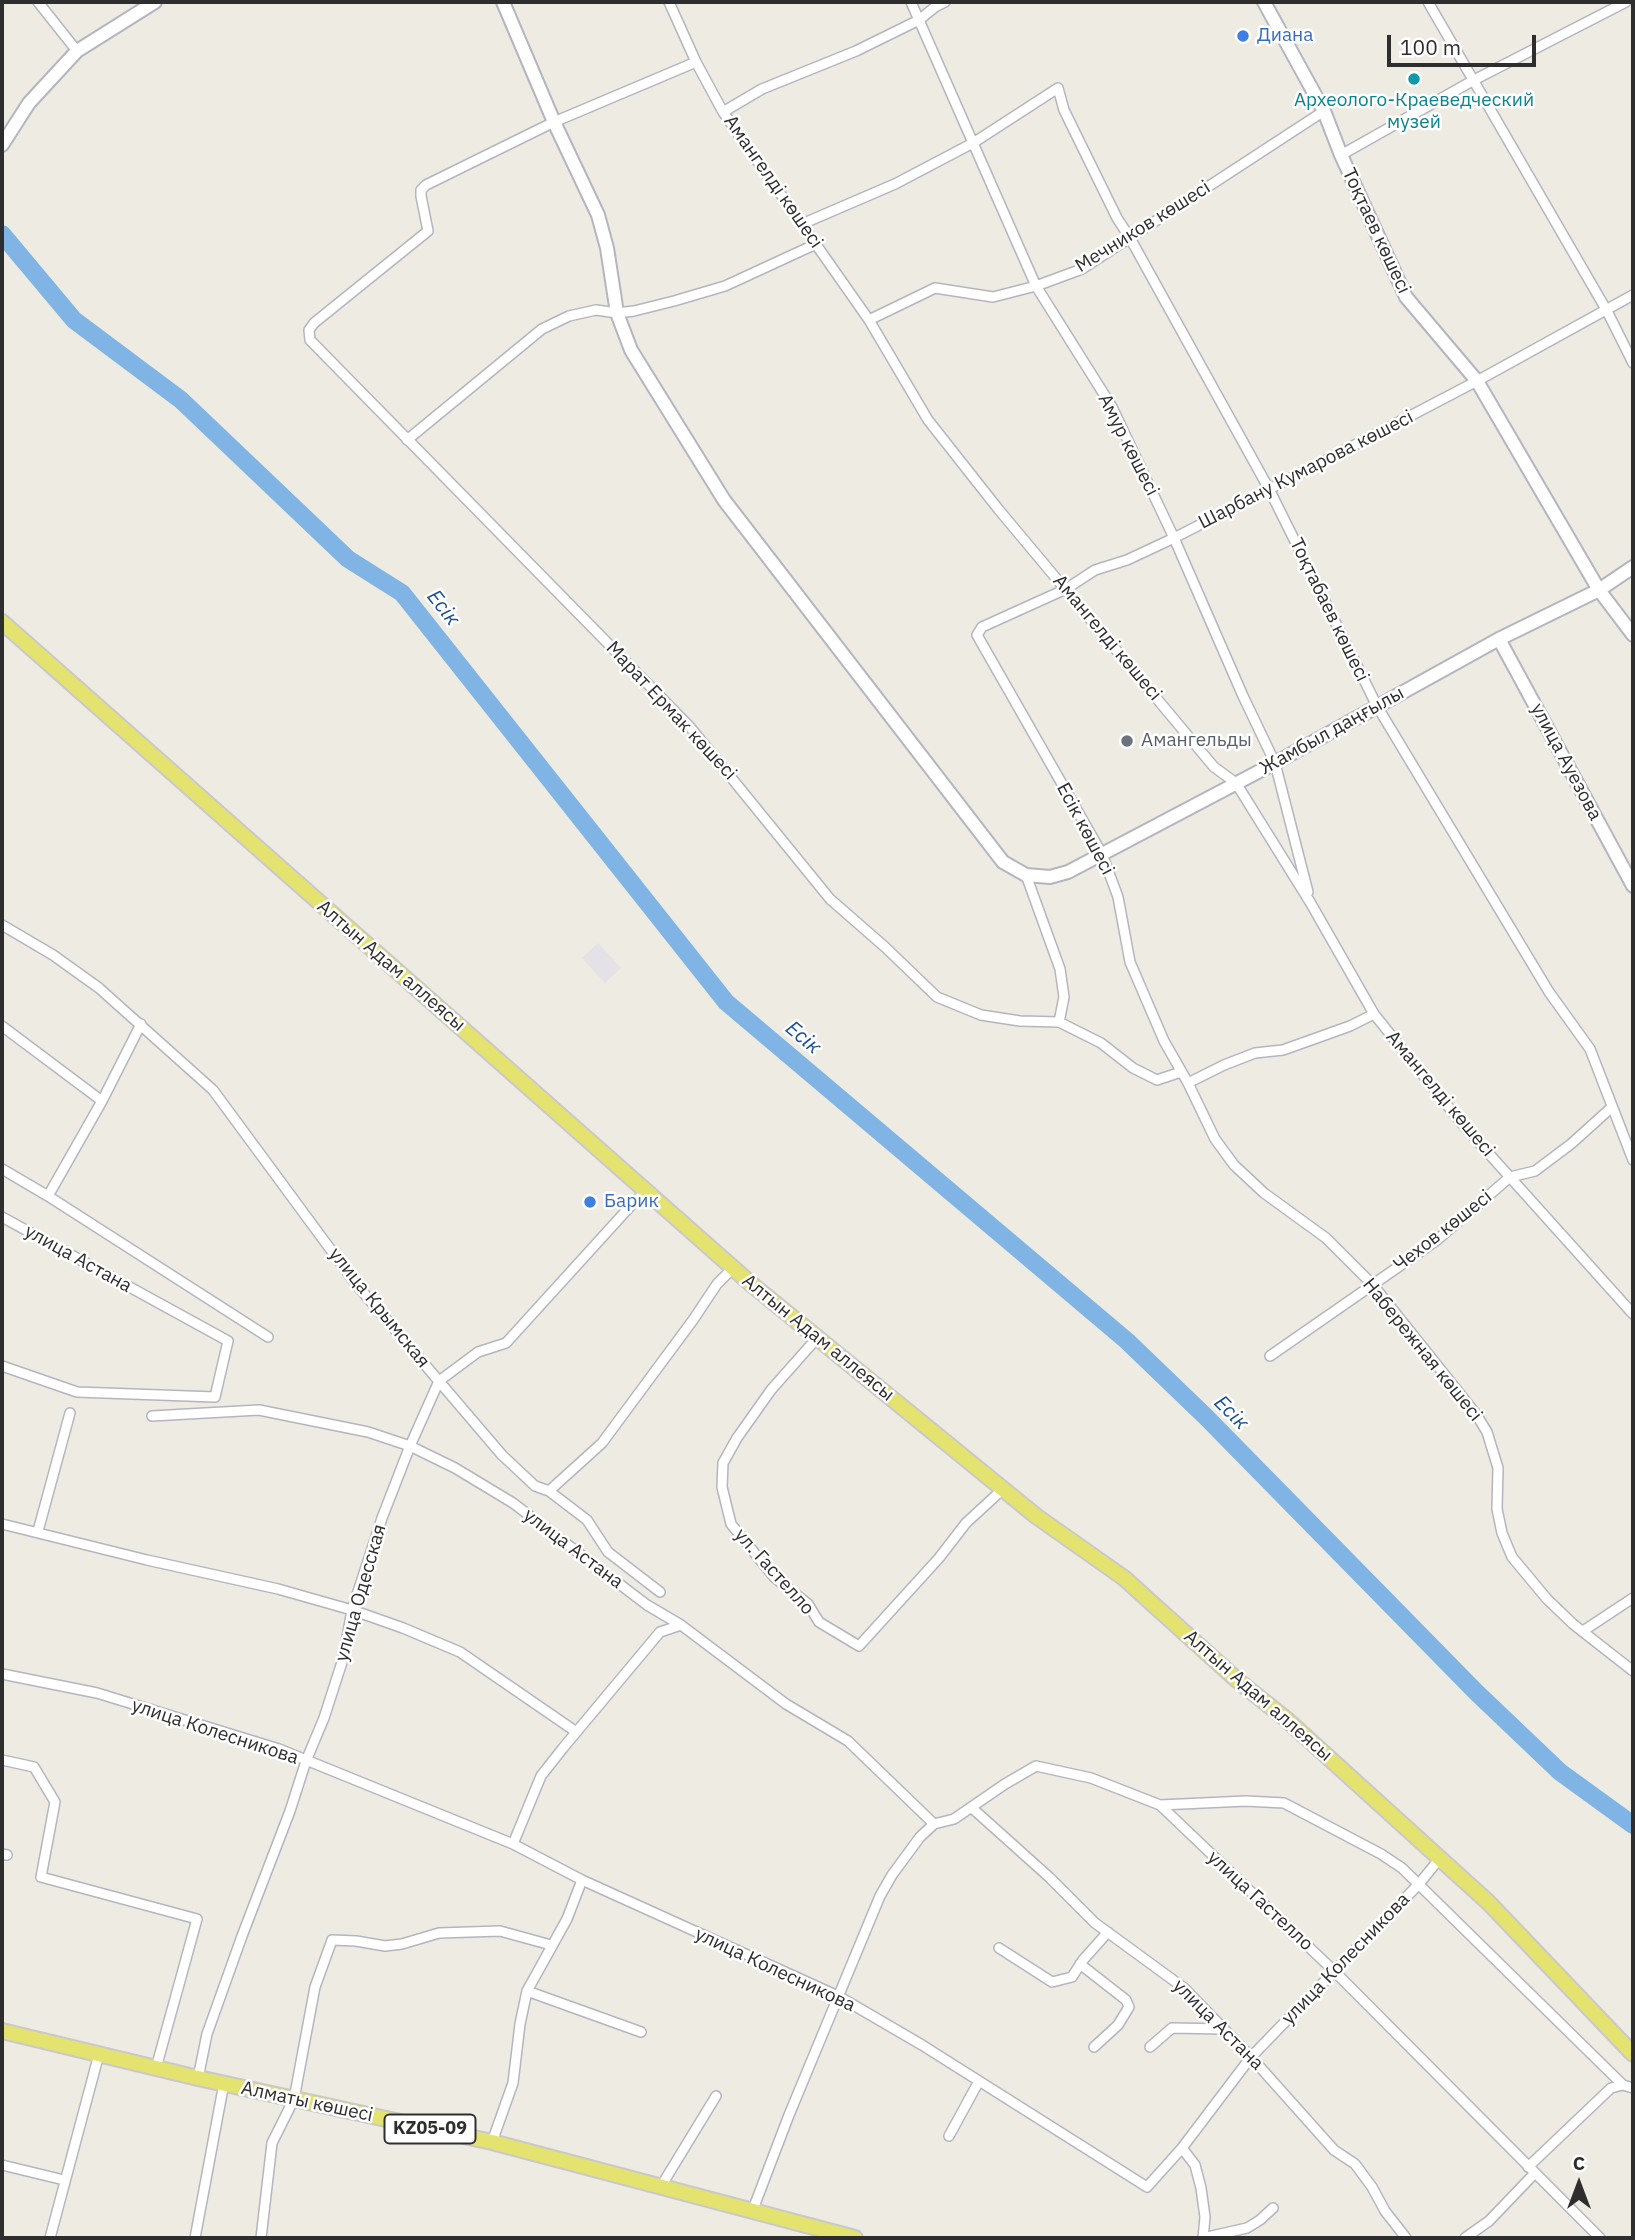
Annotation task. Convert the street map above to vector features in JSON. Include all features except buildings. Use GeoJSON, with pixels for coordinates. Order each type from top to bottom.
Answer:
{"type":"FeatureCollection","features":[{"type":"Feature","properties":{"kind":"main road","name":"Алтын Адам аллеясы"},"geometry":{"type":"LineString","coordinates":[[2,622],[733,1268],[1036,1516],[1124,1578],[1237,1680],[1286,1719],[1489,1903],[1633,2054]]}},
{"type":"Feature","properties":{"kind":"main road","name":"Алматы көшесі"},"geometry":{"type":"LineString","coordinates":[[2,2032],[492,2142],[855,2238]]}},
{"type":"Feature","properties":{"kind":"street"},"geometry":{"type":"LineString","coordinates":[[38,2],[77,51]]}},
{"type":"Feature","properties":{"kind":"street"},"geometry":{"type":"LineString","coordinates":[[2,145],[29,103],[77,51],[155,2]]}},
{"type":"Feature","properties":{"kind":"street"},"geometry":{"type":"LineString","coordinates":[[503,2],[554,122],[598,215],[607,248],[617,313],[631,350],[724,500],[1003,862],[1026,875],[1060,969],[1064,997],[1059,1022],[1101,1043],[1133,1068],[1157,1080],[1181,1072]]}},
{"type":"Feature","properties":{"kind":"street","name":"Амангелді көшесі"},"geometry":{"type":"LineString","coordinates":[[669,2],[696,62],[723,112],[869,320],[928,420],[999,510],[1214,767],[1236,783],[1310,902],[1374,1014],[1464,1126],[1633,1314]]}},
{"type":"Feature","properties":{"kind":"street","name":"Амур көшесі"},"geometry":{"type":"LineString","coordinates":[[911,2],[1036,286],[1112,407],[1174,538],[1242,696],[1275,763],[1310,902]]}},
{"type":"Feature","properties":{"kind":"street"},"geometry":{"type":"LineString","coordinates":[[723,112],[762,89],[856,51],[919,20],[945,2]]}},
{"type":"Feature","properties":{"kind":"street","name":"Тоқтаев көшесі"},"geometry":{"type":"LineString","coordinates":[[1265,2],[1324,111],[1341,155],[1406,297],[1477,381],[1599,590],[1633,635]]}},
{"type":"Feature","properties":{"kind":"street"},"geometry":{"type":"LineString","coordinates":[[1429,2],[1607,311],[1633,363]]}},
{"type":"Feature","properties":{"kind":"street"},"geometry":{"type":"LineString","coordinates":[[1341,155],[1474,80],[1626,2]]}},
{"type":"Feature","properties":{"kind":"street"},"geometry":{"type":"LineString","coordinates":[[554,122],[696,62]]}},
{"type":"Feature","properties":{"kind":"street","name":"Тоқтабаев көшесі"},"geometry":{"type":"LineString","coordinates":[[973,143],[1058,88],[1070,122],[1117,218],[1269,489],[1377,706],[1549,992],[1590,1049],[1633,1160]]}},
{"type":"Feature","properties":{"kind":"street","name":"Мечников көшесі"},"geometry":{"type":"LineString","coordinates":[[869,320],[935,288],[993,297],[1036,286],[1082,269],[1324,111]]}},
{"type":"Feature","properties":{"kind":"street","name":"Марат Ермак көшесі"},"geometry":{"type":"LineString","coordinates":[[554,122],[426,185],[421,190],[421,196],[428,231],[314,323],[309,330],[310,340],[690,727],[830,900],[885,947],[937,997],[981,1015],[1020,1021],[1059,1022]]}},
{"type":"Feature","properties":{"kind":"street"},"geometry":{"type":"LineString","coordinates":[[802,224],[895,184],[973,143]]}},
{"type":"Feature","properties":{"kind":"street"},"geometry":{"type":"LineString","coordinates":[[407,440],[542,330],[569,316],[596,310],[617,313],[674,301],[725,286],[816,244]]}},
{"type":"Feature","properties":{"kind":"street","name":"Шарбану Кумарова көшесі"},"geometry":{"type":"LineString","coordinates":[[977,635],[982,627],[1066,589],[1095,570],[1127,560],[1174,538],[1477,381],[1633,295]]}},
{"type":"Feature","properties":{"kind":"street","name":"Жамбыл даңғылы"},"geometry":{"type":"LineString","coordinates":[[1026,875],[1059,875],[1102,854],[1275,763],[1499,639],[1599,590],[1633,567]]}},
{"type":"Feature","properties":{"kind":"street","name":"Есік көшесі"},"geometry":{"type":"LineString","coordinates":[[977,635],[1102,854],[1118,897],[1130,962],[1164,1041],[1188,1083]]}},
{"type":"Feature","properties":{"kind":"street","name":"улица Ауезова"},"geometry":{"type":"LineString","coordinates":[[1499,639],[1633,886]]}},
{"type":"Feature","properties":{"kind":"street","name":"улица Крымская"},"geometry":{"type":"LineString","coordinates":[[2,925],[53,955],[99,988],[213,1090],[356,1284],[502,1455],[535,1486],[549,1491],[587,1520],[608,1552],[660,1592]]}},
{"type":"Feature","properties":{"kind":"street"},"geometry":{"type":"LineString","coordinates":[[1188,1083],[1255,1053],[1283,1050],[1350,1026],[1374,1014]]}},
{"type":"Feature","properties":{"kind":"street"},"geometry":{"type":"LineString","coordinates":[[48,1196],[102,1101],[141,1024]]}},
{"type":"Feature","properties":{"kind":"street"},"geometry":{"type":"LineString","coordinates":[[2,1026],[102,1101]]}},
{"type":"Feature","properties":{"kind":"street","name":"Набережная көшесі"},"geometry":{"type":"LineString","coordinates":[[1188,1083],[1215,1139],[1234,1165],[1264,1193],[1326,1238],[1373,1285],[1476,1413],[1487,1432],[1498,1468],[1497,1508],[1502,1533],[1512,1557],[1547,1599],[1573,1624],[1633,1671]]}},
{"type":"Feature","properties":{"kind":"street","name":"Чехов көшесі"},"geometry":{"type":"LineString","coordinates":[[1270,1356],[1437,1240],[1510,1177],[1535,1171],[1571,1144],[1612,1107]]}},
{"type":"Feature","properties":{"kind":"street"},"geometry":{"type":"LineString","coordinates":[[2,1169],[268,1337]]}},
{"type":"Feature","properties":{"kind":"street","name":"улица Одесская"},"geometry":{"type":"LineString","coordinates":[[198,2078],[207,2034],[324,1718],[339,1671],[352,1610],[382,1518],[439,1381],[478,1352],[506,1343],[636,1200],[647,1192]]}},
{"type":"Feature","properties":{"kind":"street","name":"улица Астана"},"geometry":{"type":"LineString","coordinates":[[2,1217],[228,1341],[215,1397],[78,1392],[2,1366]]}},
{"type":"Feature","properties":{"kind":"street"},"geometry":{"type":"LineString","coordinates":[[549,1491],[602,1443],[717,1284],[733,1268]]}},
{"type":"Feature","properties":{"kind":"street","name":"ул. Гастелло"},"geometry":{"type":"LineString","coordinates":[[817,1338],[771,1390],[737,1438],[723,1463],[722,1487],[731,1524],[775,1577],[808,1604],[819,1622],[859,1646],[939,1558],[966,1523],[1003,1489]]}},
{"type":"Feature","properties":{"kind":"street","name":"улица Астана"},"geometry":{"type":"LineString","coordinates":[[152,1416],[260,1410],[368,1432],[410,1446],[455,1468],[513,1503],[647,1605],[681,1625],[786,1704],[848,1741],[934,1824]]}},
{"type":"Feature","properties":{"kind":"street"},"geometry":{"type":"LineString","coordinates":[[38,1531],[70,1413]]}},
{"type":"Feature","properties":{"kind":"street"},"geometry":{"type":"LineString","coordinates":[[2,1524],[278,1589],[352,1610],[460,1652],[575,1731]]}},
{"type":"Feature","properties":{"kind":"street"},"geometry":{"type":"LineString","coordinates":[[1583,1630],[1633,1598]]}},
{"type":"Feature","properties":{"kind":"street"},"geometry":{"type":"LineString","coordinates":[[513,1844],[541,1776],[575,1731],[602,1703],[660,1632],[681,1625]]}},
{"type":"Feature","properties":{"kind":"street","name":"улица Колесникова"},"geometry":{"type":"LineString","coordinates":[[2,1674],[97,1693],[279,1749],[513,1844],[582,1880],[838,1996],[1147,2187],[1182,2148],[1251,2057],[1419,1884],[1440,1858]]}},
{"type":"Feature","properties":{"kind":"street"},"geometry":{"type":"LineString","coordinates":[[2,1760],[34,1768],[55,1801],[41,1877],[197,1919],[156,2068]]}},
{"type":"Feature","properties":{"kind":"street","name":"улица Гастелло"},"geometry":{"type":"LineString","coordinates":[[972,1808],[1005,1784],[1037,1766],[1091,1778],[1160,1805],[1334,1971],[1600,2238]]}},
{"type":"Feature","properties":{"kind":"street"},"geometry":{"type":"LineString","coordinates":[[1160,1805],[1246,1801],[1284,1803],[1381,1854],[1419,1884],[1623,2085],[1633,2088]]}},
{"type":"Feature","properties":{"kind":"street"},"geometry":{"type":"LineString","coordinates":[[752,2212],[880,1896],[906,1855],[934,1824],[954,1819],[972,1808]]}},
{"type":"Feature","properties":{"kind":"street","name":"улица Астана"},"geometry":{"type":"LineString","coordinates":[[972,1808],[1108,1932],[1184,1988],[1251,2057],[1334,2150],[1355,2164],[1406,2238]]}},
{"type":"Feature","properties":{"kind":"street"},"geometry":{"type":"LineString","coordinates":[[492,2142],[513,2083],[527,1991],[567,1919],[582,1880]]}},
{"type":"Feature","properties":{"kind":"street"},"geometry":{"type":"LineString","coordinates":[[261,2238],[272,2143],[294,2099],[315,1987],[332,1940],[385,1946],[439,1933],[500,1931],[551,1945]]}},
{"type":"Feature","properties":{"kind":"street"},"geometry":{"type":"LineString","coordinates":[[999,1948],[1052,1982],[1072,1976],[1108,1932]]}},
{"type":"Feature","properties":{"kind":"street"},"geometry":{"type":"LineString","coordinates":[[1080,1964],[1126,2000],[1129,2007],[1118,2025],[1094,2047]]}},
{"type":"Feature","properties":{"kind":"street"},"geometry":{"type":"LineString","coordinates":[[527,1991],[642,2032]]}},
{"type":"Feature","properties":{"kind":"street"},"geometry":{"type":"LineString","coordinates":[[1150,2047],[1172,2028],[1224,2029]]}},
{"type":"Feature","properties":{"kind":"street"},"geometry":{"type":"LineString","coordinates":[[50,2238],[99,2054]]}},
{"type":"Feature","properties":{"kind":"street"},"geometry":{"type":"LineString","coordinates":[[949,2136],[979,2081]]}},
{"type":"Feature","properties":{"kind":"street"},"geometry":{"type":"LineString","coordinates":[[195,2238],[224,2083]]}},
{"type":"Feature","properties":{"kind":"street"},"geometry":{"type":"LineString","coordinates":[[1465,2238],[1489,2221],[1532,2170],[1605,2092],[1623,2085]]}},
{"type":"Feature","properties":{"kind":"street"},"geometry":{"type":"LineString","coordinates":[[660,2188],[716,2096]]}},
{"type":"Feature","properties":{"kind":"street"},"geometry":{"type":"LineString","coordinates":[[1182,2148],[1195,2165],[1201,2188],[1205,2217],[1203,2238],[1247,2228],[1273,2208]]}},
{"type":"Feature","properties":{"kind":"street"},"geometry":{"type":"LineString","coordinates":[[2,2165],[64,2180]]}},
{"type":"Feature","properties":{"kind":"shaded area"},"geometry":{"type":"Polygon","coordinates":[[[598,943],[621,968],[605,983],[582,958],[598,943]]]}},
{"type":"Feature","properties":{"kind":"waterway","name":"Есік"},"geometry":{"type":"LineString","coordinates":[[2,234],[74,320],[181,400],[348,559],[402,593],[726,1002],[1127,1341],[1206,1417],[1476,1692],[1560,1772],[1633,1825]]}},
{"type":"Feature","properties":{"kind":"place","name":"Диана"},"geometry":{"type":"Point","coordinates":[1243,36]}},
{"type":"Feature","properties":{"kind":"place","name":"Археолого-Краеведческий музей"},"geometry":{"type":"Point","coordinates":[1414,79]}},
{"type":"Feature","properties":{"kind":"place","name":"Амангельды"},"geometry":{"type":"Point","coordinates":[1127,741]}},
{"type":"Feature","properties":{"kind":"place","name":"Барик"},"geometry":{"type":"Point","coordinates":[590,1202]}}]}
